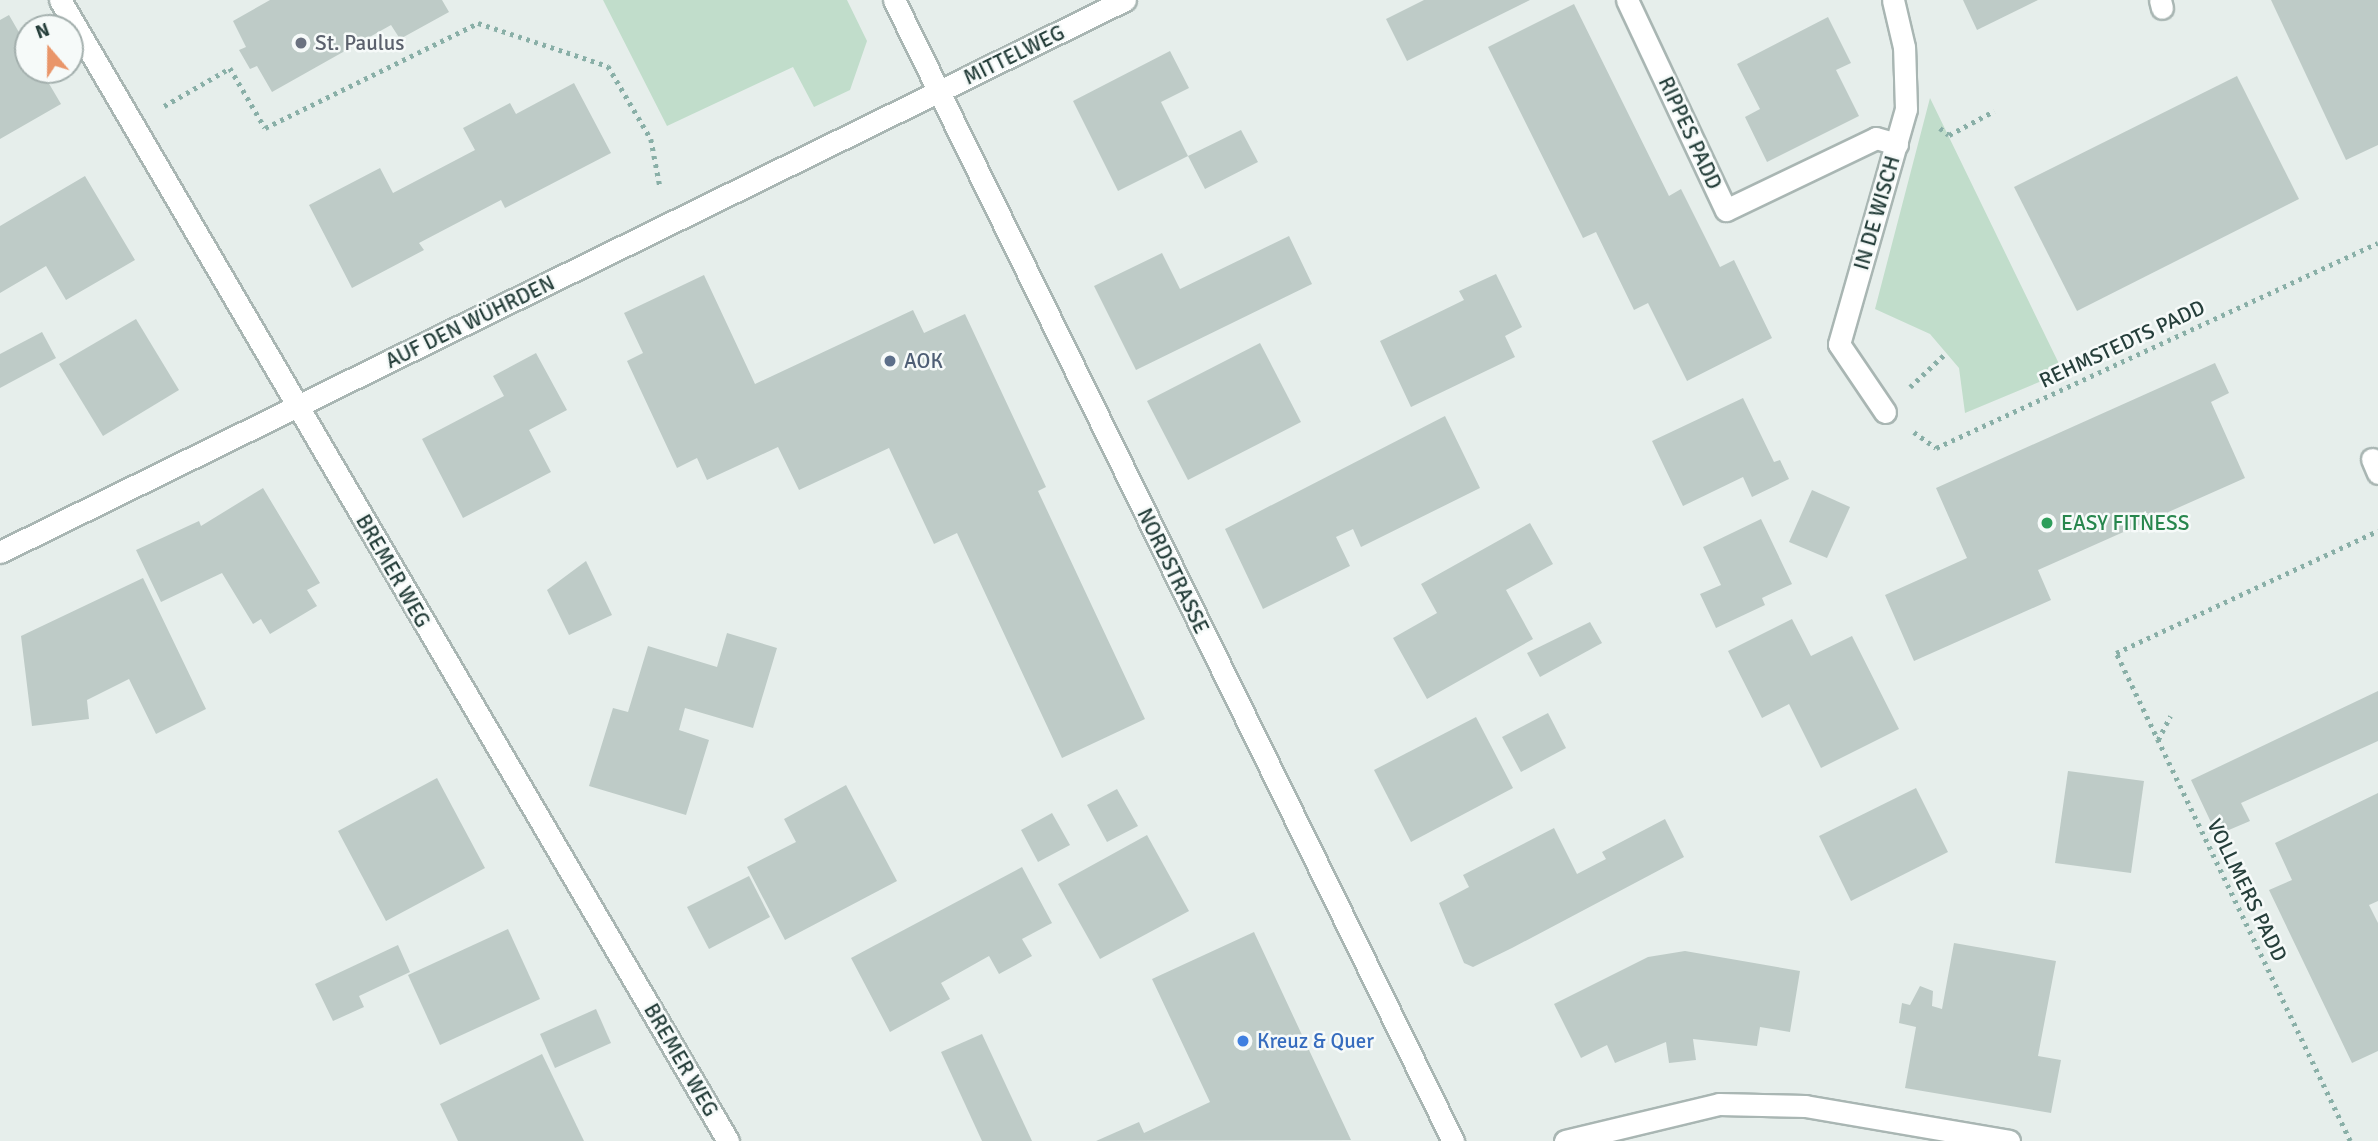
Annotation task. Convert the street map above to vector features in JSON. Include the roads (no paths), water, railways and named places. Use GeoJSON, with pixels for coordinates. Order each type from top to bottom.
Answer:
{"type":"FeatureCollection","features":[{"type":"Feature","properties":{"kind":"street","name":"BREMER WEG"},"geometry":{"type":"LineString","coordinates":[[60,0],[728,1141]]}},
{"type":"Feature","properties":{"kind":"street","name":"NORDSTRASSE"},"geometry":{"type":"LineString","coordinates":[[894,0],[1453,1141]]}},
{"type":"Feature","properties":{"kind":"street","name":"MITTELWEG"},"geometry":{"type":"LineString","coordinates":[[940,91],[1125,0]]}},
{"type":"Feature","properties":{"kind":"street","name":"RIPPES PADD"},"geometry":{"type":"LineString","coordinates":[[1627,0],[1726,210],[1876,138],[1897,144]]}},
{"type":"Feature","properties":{"kind":"street","name":"IN DE WISCH"},"geometry":{"type":"LineString","coordinates":[[1885,412],[1839,344],[1906,109],[1904,47],[1893,0]]}},
{"type":"Feature","properties":{"kind":"street","name":"AUF DEN WÜHRDEN"},"geometry":{"type":"LineString","coordinates":[[0,552],[940,91]]}},
{"type":"Feature","properties":{"kind":"street"},"geometry":{"type":"LineString","coordinates":[[1565,1141],[1719,1104],[1805,1106],[2008,1141]]}},
{"type":"Feature","properties":{"kind":"place","name":"St. Paulus"},"geometry":{"type":"Point","coordinates":[301,43]}},
{"type":"Feature","properties":{"kind":"place","name":"AOK"},"geometry":{"type":"Point","coordinates":[890,361]}},
{"type":"Feature","properties":{"kind":"place","name":"EASY FITNESS"},"geometry":{"type":"Point","coordinates":[2047,523]}},
{"type":"Feature","properties":{"kind":"place","name":"Kreuz & Quer"},"geometry":{"type":"Point","coordinates":[1243,1041]}}]}
